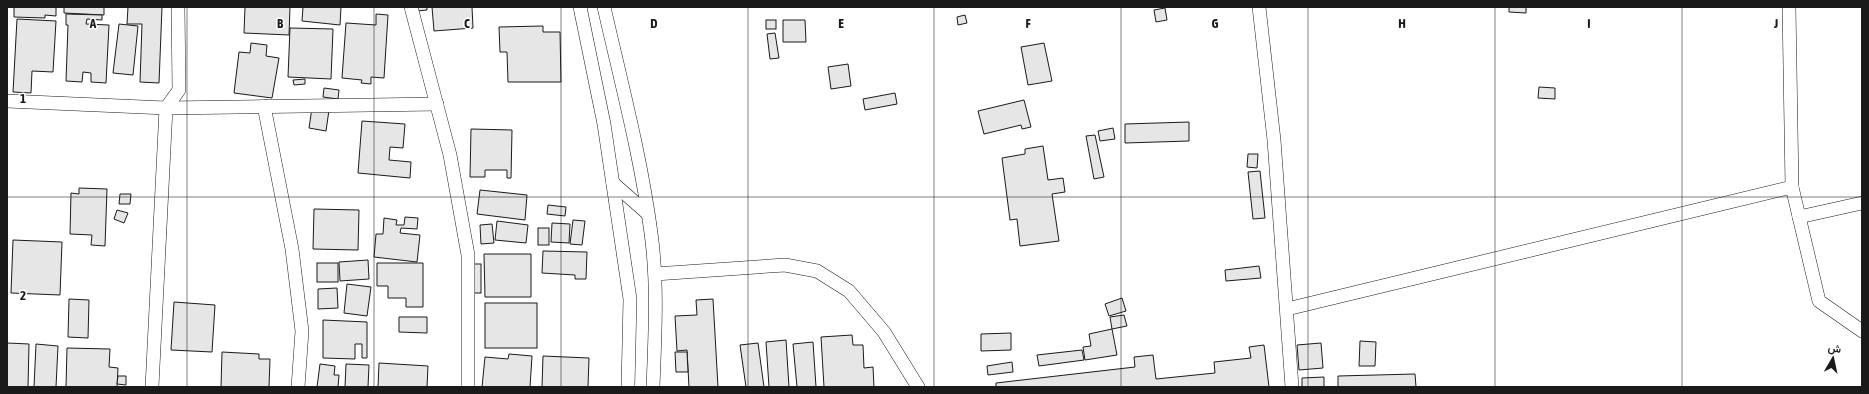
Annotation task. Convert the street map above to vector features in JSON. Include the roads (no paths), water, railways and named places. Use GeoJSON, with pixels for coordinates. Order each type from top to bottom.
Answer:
{"type":"FeatureCollection","features":[{"type":"Feature","properties":{"kind":"street"},"geometry":{"type":"LineString","coordinates":[[152,387],[166,108],[179,90],[178,7]]}},
{"type":"Feature","properties":{"kind":"street"},"geometry":{"type":"LineString","coordinates":[[411,7],[450,156],[468,255],[468,387]]}},
{"type":"Feature","properties":{"kind":"street"},"geometry":{"type":"LineString","coordinates":[[580,7],[604,124],[630,299],[628,387]]}},
{"type":"Feature","properties":{"kind":"street"},"geometry":{"type":"LineString","coordinates":[[604,7],[630,119],[651,233],[657,299],[653,387]]}},
{"type":"Feature","properties":{"kind":"street"},"geometry":{"type":"LineString","coordinates":[[1259,7],[1274,140],[1292,387]]}},
{"type":"Feature","properties":{"kind":"street"},"geometry":{"type":"LineString","coordinates":[[1789,7],[1792,186],[1819,301],[1862,331]]}},
{"type":"Feature","properties":{"kind":"street"},"geometry":{"type":"LineString","coordinates":[[7,101],[166,108],[437,104]]}},
{"type":"Feature","properties":{"kind":"street"},"geometry":{"type":"LineString","coordinates":[[264,106],[292,249],[302,331],[298,387]]}},
{"type":"Feature","properties":{"kind":"street"},"geometry":{"type":"LineString","coordinates":[[613,183],[647,213]]}},
{"type":"Feature","properties":{"kind":"street"},"geometry":{"type":"LineString","coordinates":[[1287,309],[1792,186]]}},
{"type":"Feature","properties":{"kind":"street"},"geometry":{"type":"LineString","coordinates":[[1799,217],[1862,203]]}},
{"type":"Feature","properties":{"kind":"street"},"geometry":{"type":"LineString","coordinates":[[655,274],[785,265],[817,271],[848,291],[884,332],[918,387]]}}]}
